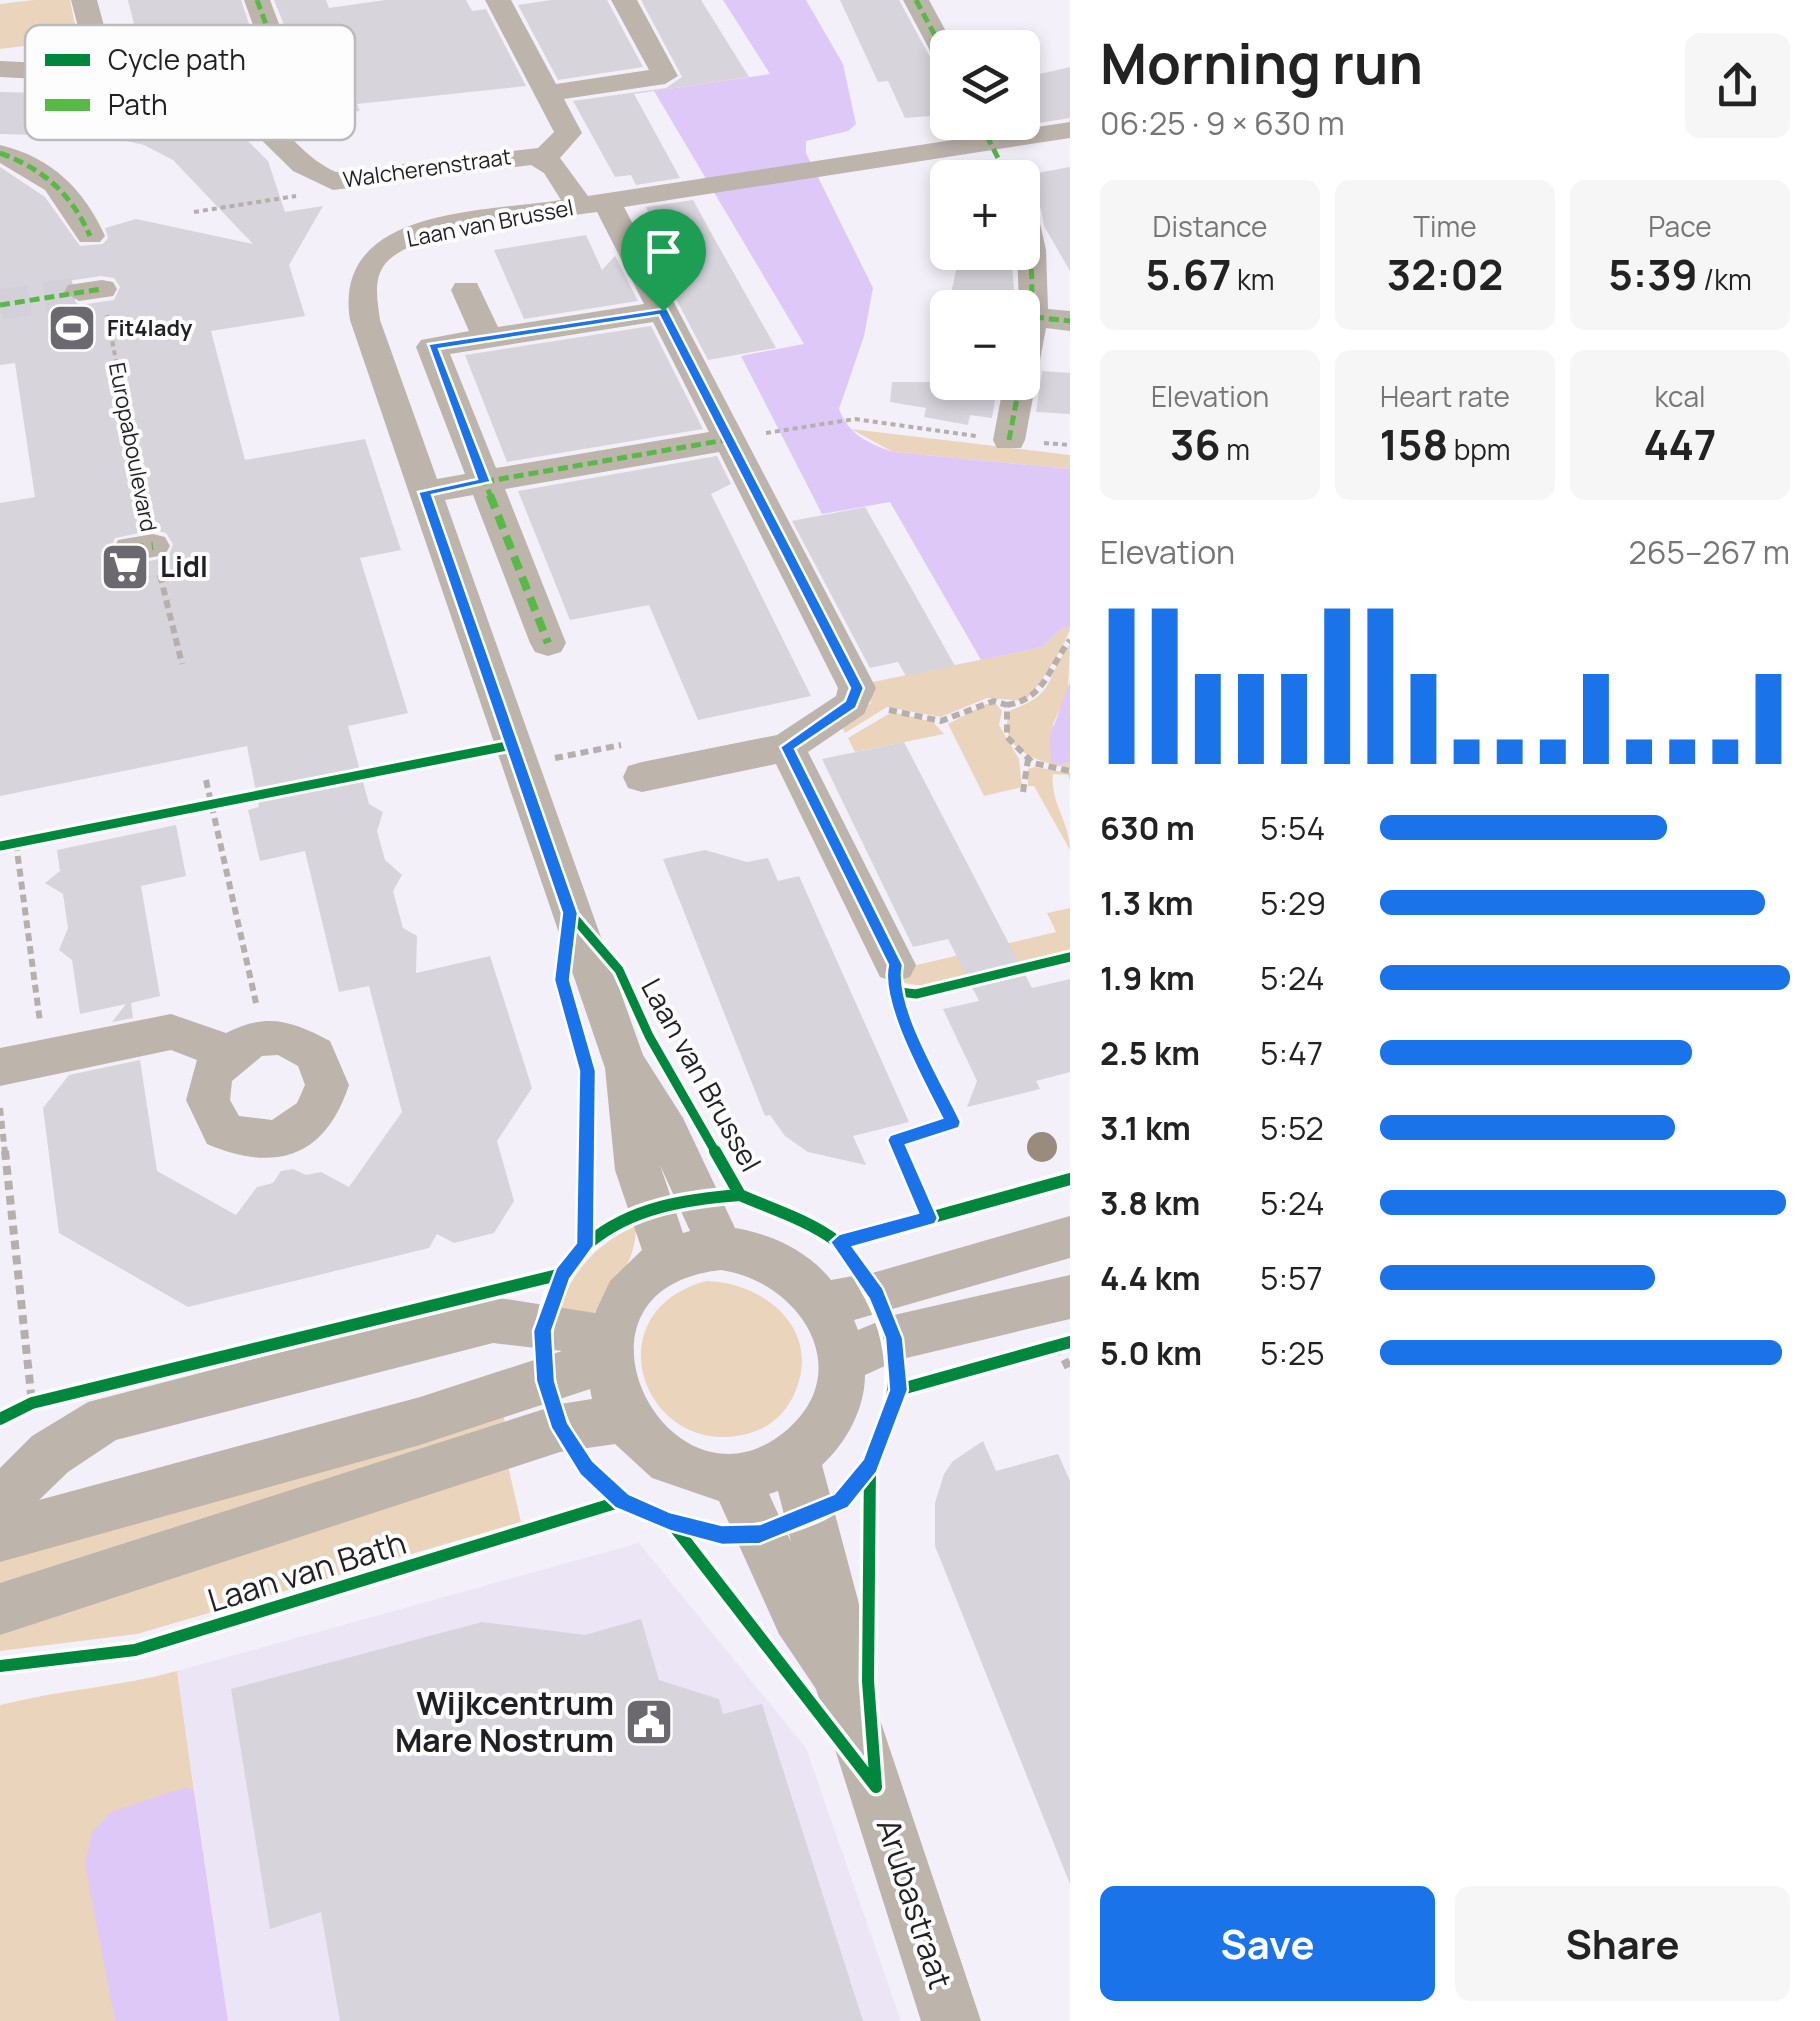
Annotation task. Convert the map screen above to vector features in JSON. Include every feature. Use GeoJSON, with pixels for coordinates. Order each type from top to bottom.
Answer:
{"type":"FeatureCollection","features":[{"type":"Feature","properties":{"kind":"street"},"geometry":{"type":"LineString","coordinates":[[84,0],[91,25]]}},
{"type":"Feature","properties":{"kind":"street"},"geometry":{"type":"LineString","coordinates":[[257,0],[266,25]]}},
{"type":"Feature","properties":{"kind":"street"},"geometry":{"type":"LineString","coordinates":[[498,0],[568,133],[544,158]]}},
{"type":"Feature","properties":{"kind":"street"},"geometry":{"type":"LineString","coordinates":[[547,93],[664,76],[624,0]]}},
{"type":"Feature","properties":{"kind":"street"},"geometry":{"type":"LineString","coordinates":[[916,0],[932,30]]}},
{"type":"Feature","properties":{"kind":"street","name":"Walcherenstraat"},"geometry":{"type":"LineString","coordinates":[[0,69],[25,71]]}},
{"type":"Feature","properties":{"kind":"street"},"geometry":{"type":"LineString","coordinates":[[1040,131],[1070,130]]}},
{"type":"Feature","properties":{"kind":"street","name":"Walcherenstraat"},"geometry":{"type":"LineString","coordinates":[[277,140],[307,170],[333,181],[520,156],[544,158],[594,204],[749,436],[857,688],[851,704],[787,747]]}},
{"type":"Feature","properties":{"kind":"street","name":"Laan van Brussel"},"geometry":{"type":"LineString","coordinates":[[668,1258],[638,1170],[624,1062],[424,492],[359,293],[366,268],[378,252],[404,236],[823,170],[959,140]]}},
{"type":"Feature","properties":{"kind":"street"},"geometry":{"type":"LineString","coordinates":[[0,153],[55,180],[79,207],[90,236]]}},
{"type":"Feature","properties":{"kind":"street"},"geometry":{"type":"LineString","coordinates":[[466,290],[488,338]]}},
{"type":"Feature","properties":{"kind":"street"},"geometry":{"type":"LineString","coordinates":[[548,644],[432,346],[663,311]]}},
{"type":"Feature","properties":{"kind":"street"},"geometry":{"type":"LineString","coordinates":[[1040,318],[1070,321]]}},
{"type":"Feature","properties":{"kind":"street"},"geometry":{"type":"LineString","coordinates":[[1008,440],[1016,400]]}},
{"type":"Feature","properties":{"kind":"street"},"geometry":{"type":"LineString","coordinates":[[424,492],[749,436]]}},
{"type":"Feature","properties":{"kind":"street"},"geometry":{"type":"LineString","coordinates":[[655,774],[787,747],[904,984]]}},
{"type":"Feature","properties":{"kind":"street"},"geometry":{"type":"LineString","coordinates":[[0,1067],[171,1032],[246,1044]]}},
{"type":"Feature","properties":{"kind":"street","name":"Laan van Brussel"},"geometry":{"type":"LineString","coordinates":[[624,1062],[667,1132],[721,1248]]}},
{"type":"Feature","properties":{"kind":"street"},"geometry":{"type":"LineString","coordinates":[[822,1304],[876,1294],[1070,1238]]}},
{"type":"Feature","properties":{"kind":"street"},"geometry":{"type":"LineString","coordinates":[[721,1248],[763,1256],[801,1279],[822,1304],[838,1335],[844,1360],[836,1412],[795,1459],[771,1472],[734,1478],[691,1471],[652,1450],[622,1418],[606,1351],[628,1288],[668,1258],[721,1248]]}},
{"type":"Feature","properties":{"kind":"street"},"geometry":{"type":"LineString","coordinates":[[844,1360],[894,1338],[1070,1296]]}},
{"type":"Feature","properties":{"kind":"street"},"geometry":{"type":"LineString","coordinates":[[0,1503],[50,1454],[105,1419],[493,1320],[582,1331],[606,1351]]}},
{"type":"Feature","properties":{"kind":"street"},"geometry":{"type":"LineString","coordinates":[[0,1536],[420,1421],[606,1351]]}},
{"type":"Feature","properties":{"kind":"street","name":"Laan van Bath"},"geometry":{"type":"LineString","coordinates":[[0,1608],[560,1428],[622,1418]]}},
{"type":"Feature","properties":{"kind":"street","name":"Arubastraat"},"geometry":{"type":"LineString","coordinates":[[795,1459],[833,1604],[838,1675],[951,2021]]}},
{"type":"Feature","properties":{"kind":"street","name":"Arubastraat"},"geometry":{"type":"LineString","coordinates":[[734,1478],[798,1615],[838,1675]]}},
{"type":"Feature","properties":{"kind":"path"},"geometry":{"type":"LineString","coordinates":[[194,212],[308,195],[338,212],[354,181]]}},
{"type":"Feature","properties":{"kind":"path"},"geometry":{"type":"LineString","coordinates":[[749,436],[855,419],[1008,440]]}},
{"type":"Feature","properties":{"kind":"path"},"geometry":{"type":"LineString","coordinates":[[883,713],[899,710],[941,720],[989,701],[1007,706],[1025,704],[1040,693],[1070,640]]}},
{"type":"Feature","properties":{"kind":"path"},"geometry":{"type":"LineString","coordinates":[[1007,706],[1006,737],[1028,760],[1070,771]]}},
{"type":"Feature","properties":{"kind":"path"},"geometry":{"type":"LineString","coordinates":[[520,765],[653,738],[655,774]]}},
{"type":"Feature","properties":{"kind":"path"},"geometry":{"type":"LineString","coordinates":[[1023,792],[1028,760]]}},
{"type":"Feature","properties":{"kind":"path"},"geometry":{"type":"LineString","coordinates":[[206,780],[246,1044]]}},
{"type":"Feature","properties":{"kind":"path"},"geometry":{"type":"LineString","coordinates":[[191,808],[230,800]]}},
{"type":"Feature","properties":{"kind":"path"},"geometry":{"type":"LineString","coordinates":[[0,846],[35,839]]}},
{"type":"Feature","properties":{"kind":"path"},"geometry":{"type":"LineString","coordinates":[[16,843],[44,1058]]}},
{"type":"Feature","properties":{"kind":"path"},"geometry":{"type":"LineString","coordinates":[[904,984],[900,1016],[953,1122],[896,1140],[929,1218]]}},
{"type":"Feature","properties":{"kind":"path"},"geometry":{"type":"LineString","coordinates":[[0,1108],[32,1403]]}},
{"type":"Feature","properties":{"kind":"path"},"geometry":{"type":"LineString","coordinates":[[913,1222],[947,1213]]}},
{"type":"Feature","properties":{"kind":"path"},"geometry":{"type":"LineString","coordinates":[[1040,1351],[1064,1344],[1070,1370]]}},
{"type":"Feature","properties":{"kind":"path"},"geometry":{"type":"LineString","coordinates":[[16,1411],[51,1399]]}},
{"type":"Feature","properties":{"kind":"shaded area"},"geometry":{"type":"Polygon","coordinates":[[[70,0],[75,25],[25,25],[25,46],[0,49],[0,4],[70,0]]]}},
{"type":"Feature","properties":{"kind":"shaded area"},"geometry":{"type":"Polygon","coordinates":[[[723,0],[806,0],[843,64],[856,124],[848,131],[806,141],[806,153],[873,288],[864,336],[839,409],[848,425],[868,441],[893,452],[1070,469],[1070,627],[1061,629],[1042,647],[981,660],[890,502],[822,514],[741,356],[804,344],[654,91],[770,74],[723,0]]]}},
{"type":"Feature","properties":{"kind":"shaded area"},"geometry":{"type":"Polygon","coordinates":[[[851,429],[1070,455],[1070,469],[893,452],[851,429]]]}},
{"type":"Feature","properties":{"kind":"shaded area"},"geometry":{"type":"Polygon","coordinates":[[[1070,627],[1052,665],[1024,701],[987,698],[941,717],[887,707],[845,733],[842,727],[871,703],[868,683],[1042,647],[1061,629],[1070,627]]]}},
{"type":"Feature","properties":{"kind":"shaded area"},"geometry":{"type":"Polygon","coordinates":[[[1070,644],[1068,692],[1053,724],[1060,765],[1070,762],[1070,768],[1046,763],[1023,752],[1008,735],[1007,723],[1011,710],[1043,691],[1070,644]]]}},
{"type":"Feature","properties":{"kind":"shaded area"},"geometry":{"type":"Polygon","coordinates":[[[1070,682],[1070,762],[1060,765],[1051,761],[1050,736],[1070,682]]]}},
{"type":"Feature","properties":{"kind":"shaded area"},"geometry":{"type":"Polygon","coordinates":[[[986,704],[996,704],[1002,711],[999,725],[1019,759],[1022,787],[984,796],[948,724],[986,704]]]}},
{"type":"Feature","properties":{"kind":"shaded area"},"geometry":{"type":"Polygon","coordinates":[[[892,712],[933,722],[944,734],[855,752],[848,738],[892,712]]]}},
{"type":"Feature","properties":{"kind":"shaded area"},"geometry":{"type":"Polygon","coordinates":[[[1028,769],[1070,773],[1070,780],[1068,775],[1053,774],[1053,784],[1070,850],[1034,786],[1028,786],[1028,769]]]}},
{"type":"Feature","properties":{"kind":"shaded area"},"geometry":{"type":"Polygon","coordinates":[[[1070,908],[1070,951],[1065,953],[923,986],[904,983],[896,970],[1056,932],[1047,913],[1070,908]]]}},
{"type":"Feature","properties":{"kind":"shaded area"},"geometry":{"type":"Polygon","coordinates":[[[636,1226],[628,1263],[592,1316],[559,1310],[571,1283],[588,1260],[609,1241],[636,1226]]]}},
{"type":"Feature","properties":{"kind":"shaded area"},"geometry":{"type":"Polygon","coordinates":[[[706,1281],[727,1283],[766,1300],[794,1329],[800,1347],[802,1368],[788,1406],[770,1424],[747,1434],[711,1436],[681,1426],[659,1405],[645,1379],[641,1350],[649,1322],[670,1298],[706,1281]]]}},
{"type":"Feature","properties":{"kind":"shaded area"},"geometry":{"type":"Polygon","coordinates":[[[503,1412],[506,1429],[0,1593],[0,1556],[503,1412]]]}},
{"type":"Feature","properties":{"kind":"shaded area"},"geometry":{"type":"Polygon","coordinates":[[[506,1457],[521,1522],[137,1634],[0,1651],[0,1627],[506,1457]]]}},
{"type":"Feature","properties":{"kind":"shaded area"},"geometry":{"type":"Polygon","coordinates":[[[639,1543],[806,1748],[901,2021],[228,2021],[177,1671],[639,1543]]]}},
{"type":"Feature","properties":{"kind":"shaded area"},"geometry":{"type":"Polygon","coordinates":[[[177,1671],[194,1791],[186,1788],[104,1945],[115,2021],[0,2021],[0,1705],[177,1671]]]}},
{"type":"Feature","properties":{"kind":"shaded area"},"geometry":{"type":"Polygon","coordinates":[[[186,1787],[194,1791],[228,2021],[115,2021],[85,1864],[92,1833],[111,1812],[186,1787]]]}},
{"type":"Feature","properties":{"kind":"building"},"geometry":{"type":"Polygon","coordinates":[[[128,0],[241,0],[249,25],[134,25],[128,0]]]}},
{"type":"Feature","properties":{"kind":"building"},"geometry":{"type":"Polygon","coordinates":[[[274,0],[326,0],[329,8],[385,0],[466,0],[472,11],[486,9],[526,86],[357,104],[360,111],[355,112],[355,25],[284,25],[274,0]]]}},
{"type":"Feature","properties":{"kind":"building"},"geometry":{"type":"Polygon","coordinates":[[[551,0],[607,0],[643,67],[558,80],[518,5],[551,0]]]}},
{"type":"Feature","properties":{"kind":"building"},"geometry":{"type":"Polygon","coordinates":[[[641,0],[701,0],[749,77],[634,94],[680,178],[636,185],[631,175],[615,177],[573,101],[666,88],[682,77],[641,0]]]}},
{"type":"Feature","properties":{"kind":"building"},"geometry":{"type":"Polygon","coordinates":[[[840,0],[899,0],[930,57],[930,116],[905,118],[888,81],[878,82],[840,0]]]}},
{"type":"Feature","properties":{"kind":"building"},"geometry":{"type":"Polygon","coordinates":[[[1070,67],[1070,118],[1040,123],[1040,74],[1070,67]]]}},
{"type":"Feature","properties":{"kind":"building"},"geometry":{"type":"Polygon","coordinates":[[[0,92],[25,93],[25,135],[0,134],[0,92]]]}},
{"type":"Feature","properties":{"kind":"building"},"geometry":{"type":"Polygon","coordinates":[[[122,140],[247,140],[268,161],[285,212],[323,206],[289,265],[305,316],[211,331],[245,460],[365,439],[401,550],[360,558],[408,713],[348,726],[369,804],[383,812],[377,831],[385,860],[402,875],[393,891],[403,928],[417,936],[416,973],[490,956],[532,1088],[497,1141],[514,1201],[494,1233],[454,1243],[437,1234],[429,1248],[188,1307],[59,1233],[43,1108],[69,1075],[140,1060],[157,1171],[236,1215],[257,1187],[273,1183],[281,1171],[293,1169],[306,1175],[321,1172],[349,1187],[402,1112],[369,986],[339,992],[305,851],[260,861],[248,810],[259,807],[247,746],[0,796],[0,503],[35,497],[15,363],[0,365],[0,167],[45,197],[80,246],[103,244],[108,238],[105,228],[136,219],[253,244],[173,160],[144,145],[122,140]],[[114,278],[67,281],[60,293],[80,305],[114,300],[120,287],[114,278]],[[154,530],[115,538],[110,551],[115,560],[131,565],[168,557],[173,544],[166,533],[154,530]]]}},
{"type":"Feature","properties":{"kind":"building"},"geometry":{"type":"Polygon","coordinates":[[[1070,167],[1070,271],[1044,226],[1040,173],[1070,167]]]}},
{"type":"Feature","properties":{"kind":"building"},"geometry":{"type":"Polygon","coordinates":[[[693,200],[776,348],[708,360],[639,228],[650,216],[646,207],[693,200]]]}},
{"type":"Feature","properties":{"kind":"building"},"geometry":{"type":"Polygon","coordinates":[[[586,235],[602,270],[615,256],[638,301],[524,319],[494,250],[586,235]]]}},
{"type":"Feature","properties":{"kind":"building"},"geometry":{"type":"Polygon","coordinates":[[[956,270],[1012,270],[1014,290],[952,290],[956,270]]]}},
{"type":"Feature","properties":{"kind":"building"},"geometry":{"type":"Polygon","coordinates":[[[651,326],[703,429],[507,462],[465,355],[651,326]]]}},
{"type":"Feature","properties":{"kind":"building"},"geometry":{"type":"Polygon","coordinates":[[[1042,371],[1070,373],[1070,414],[1036,412],[1042,371]]]}},
{"type":"Feature","properties":{"kind":"building"},"geometry":{"type":"Polygon","coordinates":[[[892,382],[930,382],[930,400],[995,400],[992,418],[970,415],[968,425],[924,417],[926,408],[890,402],[892,382]]]}},
{"type":"Feature","properties":{"kind":"building"},"geometry":{"type":"Polygon","coordinates":[[[717,456],[731,484],[711,494],[811,696],[698,720],[649,605],[570,620],[518,491],[717,456]]]}},
{"type":"Feature","properties":{"kind":"building"},"geometry":{"type":"Polygon","coordinates":[[[865,507],[955,666],[906,676],[898,662],[870,668],[792,521],[865,507]]]}},
{"type":"Feature","properties":{"kind":"building"},"geometry":{"type":"Polygon","coordinates":[[[904,742],[1032,988],[1070,979],[1070,1072],[1036,1081],[1040,1089],[967,1107],[977,1081],[943,1009],[979,1001],[948,939],[913,947],[822,759],[904,742]]]}},
{"type":"Feature","properties":{"kind":"building"},"geometry":{"type":"Polygon","coordinates":[[[176,825],[186,876],[141,886],[160,996],[131,1003],[133,1018],[112,1022],[126,1004],[80,1014],[72,960],[59,950],[68,928],[63,894],[45,883],[60,871],[57,850],[176,825]]]}},
{"type":"Feature","properties":{"kind":"building"},"geometry":{"type":"Polygon","coordinates":[[[705,850],[747,862],[768,858],[778,881],[799,876],[909,1122],[853,1136],[866,1165],[808,1152],[785,1136],[770,1115],[765,1116],[663,859],[705,850]]]}},
{"type":"Feature","properties":{"kind":"building"},"geometry":{"type":"Polygon","coordinates":[[[983,1441],[996,1471],[1058,1454],[1070,1481],[1070,1884],[935,1546],[935,1503],[944,1474],[953,1461],[983,1441]]]}},
{"type":"Feature","properties":{"kind":"building"},"geometry":{"type":"Polygon","coordinates":[[[641,1619],[659,1680],[719,1699],[723,1714],[762,1704],[863,2021],[340,2021],[321,1912],[270,1929],[231,1689],[482,1622],[585,1635],[641,1619]]]}},
{"type":"Feature","properties":{"kind":"tunnel"},"geometry":{"type":"LineString","coordinates":[[0,305],[79,292]]}},
{"type":"Feature","properties":{"kind":"marked path"},"geometry":{"type":"LineString","coordinates":[[257,0],[266,25]]}},
{"type":"Feature","properties":{"kind":"marked path"},"geometry":{"type":"LineString","coordinates":[[916,0],[932,30]]}},
{"type":"Feature","properties":{"kind":"marked path"},"geometry":{"type":"LineString","coordinates":[[989,140],[999,160]]}},
{"type":"Feature","properties":{"kind":"marked path"},"geometry":{"type":"LineString","coordinates":[[0,153],[31,166],[56,184],[75,207],[90,236]]}},
{"type":"Feature","properties":{"kind":"marked path"},"geometry":{"type":"LineString","coordinates":[[1033,270],[1033,290]]}},
{"type":"Feature","properties":{"kind":"marked path"},"geometry":{"type":"LineString","coordinates":[[0,305],[102,289]]}},
{"type":"Feature","properties":{"kind":"marked path"},"geometry":{"type":"LineString","coordinates":[[1040,318],[1070,321]]}},
{"type":"Feature","properties":{"kind":"marked path"},"geometry":{"type":"LineString","coordinates":[[488,338],[432,347],[548,643]]}},
{"type":"Feature","properties":{"kind":"marked path"},"geometry":{"type":"LineString","coordinates":[[1009,440],[1017,400]]}},
{"type":"Feature","properties":{"kind":"marked path"},"geometry":{"type":"LineString","coordinates":[[425,492],[731,439]]}},
{"type":"Feature","properties":{"kind":"marked path"},"geometry":{"type":"LineString","coordinates":[[130,549],[153,546]]}},
{"type":"Feature","properties":{"kind":"cycle path"},"geometry":{"type":"LineString","coordinates":[[0,846],[512,745]]}},
{"type":"Feature","properties":{"kind":"cycle path"},"geometry":{"type":"LineString","coordinates":[[570,913],[562,980],[587,1071],[585,1246]]}},
{"type":"Feature","properties":{"kind":"cycle path"},"geometry":{"type":"LineString","coordinates":[[570,913],[619,970],[649,1036],[740,1195]]}},
{"type":"Feature","properties":{"kind":"cycle path"},"geometry":{"type":"LineString","coordinates":[[895,965],[893,976],[900,992],[916,994],[1070,957]]}},
{"type":"Feature","properties":{"kind":"cycle path"},"geometry":{"type":"LineString","coordinates":[[839,1243],[1070,1179]]}},
{"type":"Feature","properties":{"kind":"cycle path"},"geometry":{"type":"LineString","coordinates":[[740,1195],[813,1227],[847,1253],[880,1304],[890,1332],[895,1390],[879,1446],[844,1497],[831,1507],[783,1526],[736,1534],[700,1529],[647,1513],[624,1502],[598,1481],[576,1454],[559,1422],[548,1388],[543,1352],[545,1317],[556,1284],[575,1256],[592,1240],[610,1227],[651,1209],[695,1199],[740,1195]]}},
{"type":"Feature","properties":{"kind":"cycle path"},"geometry":{"type":"LineString","coordinates":[[0,1419],[32,1403],[562,1274]]}},
{"type":"Feature","properties":{"kind":"cycle path"},"geometry":{"type":"LineString","coordinates":[[898,1390],[1070,1342]]}},
{"type":"Feature","properties":{"kind":"cycle path"},"geometry":{"type":"LineString","coordinates":[[870,1465],[868,1681],[876,1787]]}},
{"type":"Feature","properties":{"kind":"cycle path"},"geometry":{"type":"LineString","coordinates":[[0,1666],[135,1650],[622,1501]]}},
{"type":"Feature","properties":{"kind":"cycle path"},"geometry":{"type":"LineString","coordinates":[[670,1521],[876,1787]]}},
{"type":"Feature","properties":{"kind":"place","name":"Fit4lady"},"geometry":{"type":"Point","coordinates":[72,328]}},
{"type":"Feature","properties":{"kind":"place","name":"Lidl"},"geometry":{"type":"Point","coordinates":[125,567]}},
{"type":"Feature","properties":{"kind":"place","name":"Wijkcentrum Mare Nostrum"},"geometry":{"type":"Point","coordinates":[649,1722]}},
{"type":"Feature","properties":{"kind":"route"},"geometry":{"type":"LineString","coordinates":[[663,311],[857,688],[851,704],[787,747],[896,965],[893,976],[900,992],[900,1016],[953,1122],[896,1140],[929,1218],[839,1242],[876,1294],[894,1338],[898,1390],[870,1465],[841,1501],[760,1534],[722,1535],[670,1521],[622,1501],[586,1468],[560,1428],[546,1381],[542,1331],[562,1274],[585,1246],[587,1071],[562,980],[570,913],[424,492],[485,482],[432,346],[663,311]]}}]}
